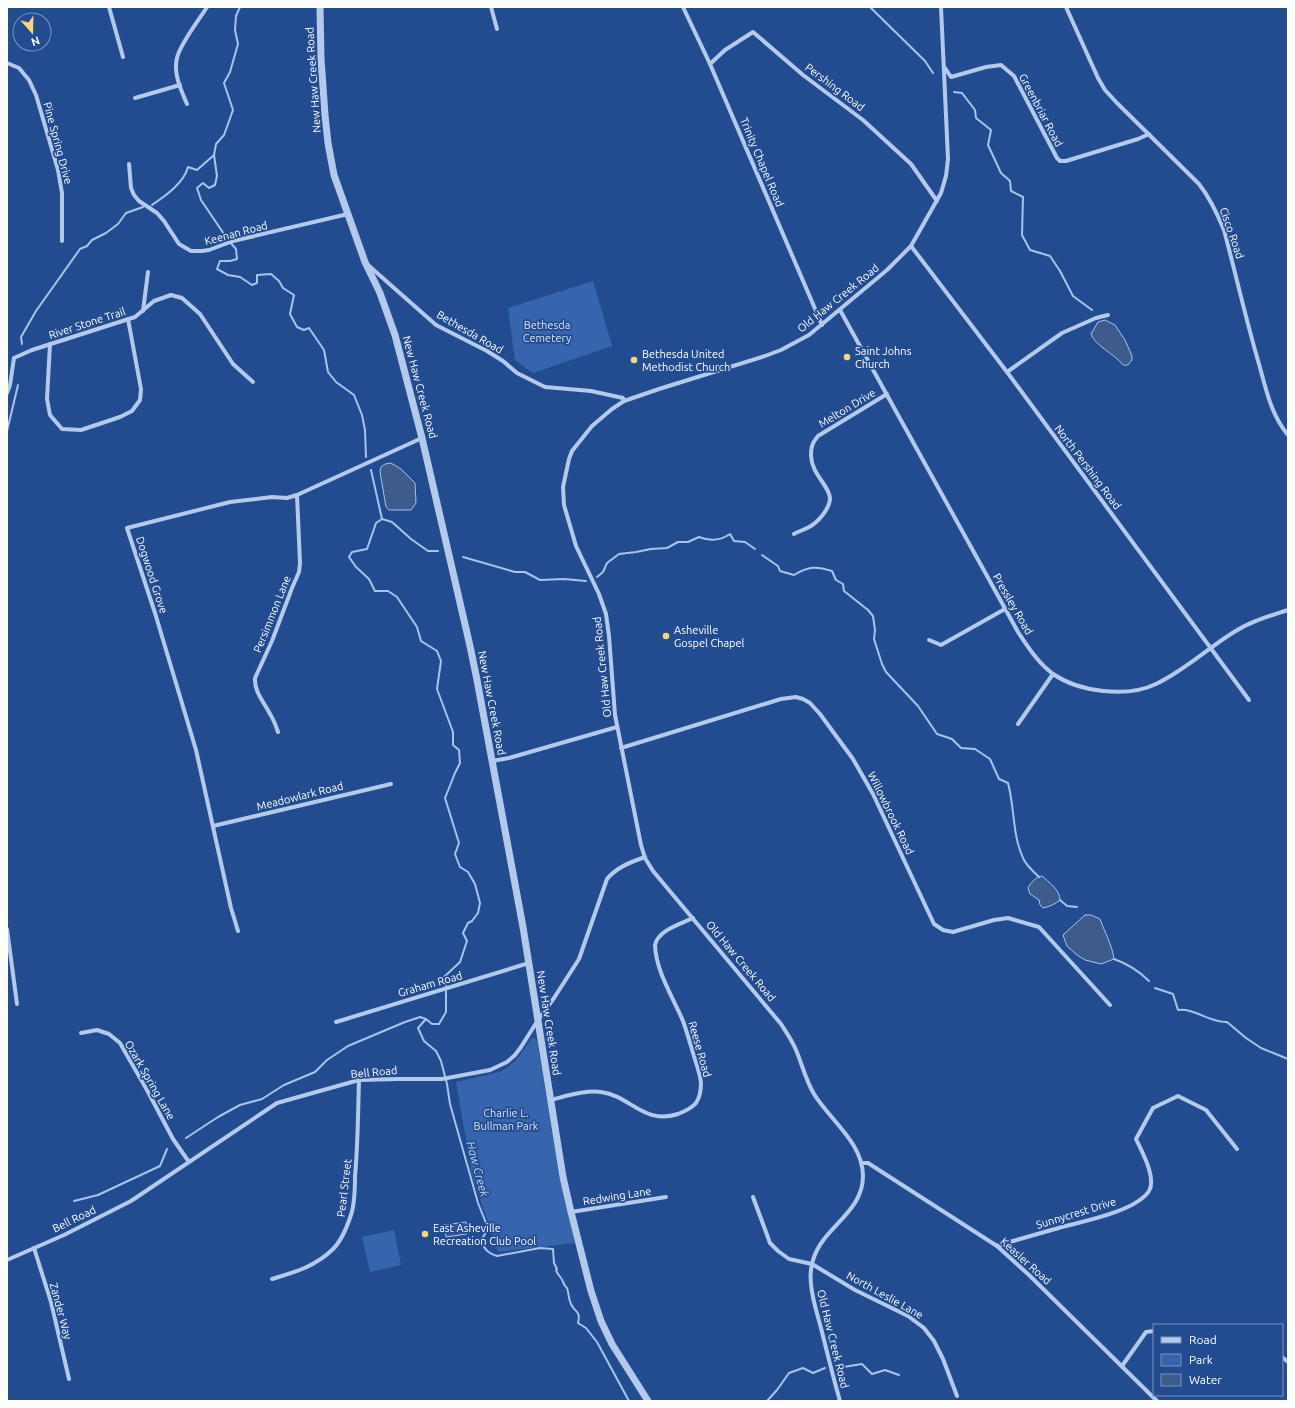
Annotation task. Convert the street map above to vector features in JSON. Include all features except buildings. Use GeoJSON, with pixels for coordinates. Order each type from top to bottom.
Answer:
{"type":"FeatureCollection","features":[{"type":"Feature","properties":{"kind":"street"},"geometry":{"type":"LineString","coordinates":[[109,7],[123,57]]}},
{"type":"Feature","properties":{"kind":"street"},"geometry":{"type":"LineString","coordinates":[[187,104],[176,68],[177,58],[188,36],[207,7]]}},
{"type":"Feature","properties":{"kind":"street","name":"New Haw Creek Road"},"geometry":{"type":"LineString","coordinates":[[320,7],[322,66],[328,143],[334,175],[364,262],[389,315],[400,351],[422,438],[478,680],[529,963],[563,1177],[571,1212],[600,1321],[612,1344],[648,1401]]}},
{"type":"Feature","properties":{"kind":"street"},"geometry":{"type":"LineString","coordinates":[[491,7],[497,29]]}},
{"type":"Feature","properties":{"kind":"street","name":"Trinity Chapel Road"},"geometry":{"type":"LineString","coordinates":[[683,7],[710,64],[822,325]]}},
{"type":"Feature","properties":{"kind":"street","name":"Old Haw Creek Road"},"geometry":{"type":"LineString","coordinates":[[840,1401],[811,1289],[810,1278],[814,1257],[821,1245],[847,1215],[858,1199],[863,1177],[862,1163],[849,1139],[814,1093],[805,1076],[796,1050],[784,1028],[653,871],[645,857],[641,846],[617,726],[613,701],[609,636],[605,612],[576,546],[564,505],[563,493],[568,459],[572,451],[600,419],[612,409],[624,402],[659,389],[780,350],[802,339],[822,325],[887,270],[911,246],[937,201],[944,183],[948,159],[941,7]]}},
{"type":"Feature","properties":{"kind":"street","name":"Cisco Road"},"geometry":{"type":"LineString","coordinates":[[1066,7],[1105,90],[1199,184],[1208,196],[1224,230],[1272,410],[1279,424],[1288,435]]}},
{"type":"Feature","properties":{"kind":"street","name":"Pershing Road"},"geometry":{"type":"LineString","coordinates":[[710,64],[725,50],[753,32],[803,75],[863,120],[906,159],[937,201]]}},
{"type":"Feature","properties":{"kind":"street","name":"Pine Spring Drive"},"geometry":{"type":"LineString","coordinates":[[7,63],[19,68],[30,80],[36,95],[58,170],[62,193],[62,241]]}},
{"type":"Feature","properties":{"kind":"street","name":"Greenbriar Road"},"geometry":{"type":"LineString","coordinates":[[944,67],[951,77],[986,67],[1001,65],[1014,76],[1056,158],[1060,161],[1066,161],[1138,139],[1149,134]]}},
{"type":"Feature","properties":{"kind":"street"},"geometry":{"type":"LineString","coordinates":[[135,98],[180,85]]}},
{"type":"Feature","properties":{"kind":"street","name":"Keenan Road"},"geometry":{"type":"LineString","coordinates":[[129,164],[131,188],[134,195],[139,201],[161,217],[175,238],[183,247],[191,251],[202,251],[233,241],[348,214]]}},
{"type":"Feature","properties":{"kind":"street","name":"North Pershing Road"},"geometry":{"type":"LineString","coordinates":[[911,246],[1007,372],[1250,700]]}},
{"type":"Feature","properties":{"kind":"street","name":"Bethesda Road"},"geometry":{"type":"LineString","coordinates":[[364,262],[436,325],[487,351],[517,373],[545,387],[591,391],[623,398],[624,402]]}},
{"type":"Feature","properties":{"kind":"street"},"geometry":{"type":"LineString","coordinates":[[143,310],[148,272]]}},
{"type":"Feature","properties":{"kind":"street","name":"River Stone Trail"},"geometry":{"type":"LineString","coordinates":[[7,393],[10,385],[14,358],[32,350],[136,316],[154,301],[171,295],[182,298],[200,314],[233,364],[253,382]]}},
{"type":"Feature","properties":{"kind":"street","name":"Pressley Road"},"geometry":{"type":"LineString","coordinates":[[840,310],[1018,632],[1029,649],[1053,674],[1082,687],[1100,690],[1134,690],[1156,684],[1172,675],[1236,631],[1259,620],[1288,610]]}},
{"type":"Feature","properties":{"kind":"street"},"geometry":{"type":"LineString","coordinates":[[1007,372],[1062,333],[1096,318],[1108,315]]}},
{"type":"Feature","properties":{"kind":"street"},"geometry":{"type":"LineString","coordinates":[[50,344],[47,399],[50,415],[62,429],[81,430],[120,417],[132,411],[140,400],[141,389],[128,319]]}},
{"type":"Feature","properties":{"kind":"street","name":"Melton Drive"},"geometry":{"type":"LineString","coordinates":[[794,534],[811,526],[825,511],[830,499],[827,490],[814,469],[811,450],[813,442],[818,436],[887,394]]}},
{"type":"Feature","properties":{"kind":"street","name":"Dogwood Grove"},"geometry":{"type":"LineString","coordinates":[[238,931],[231,908],[203,780],[187,718],[155,612],[127,528],[230,502],[272,497],[287,498],[297,495],[422,438]]}},
{"type":"Feature","properties":{"kind":"street","name":"Persimmon Lane"},"geometry":{"type":"LineString","coordinates":[[278,732],[270,713],[256,690],[255,678],[272,641],[299,572],[300,563],[297,495]]}},
{"type":"Feature","properties":{"kind":"street"},"geometry":{"type":"LineString","coordinates":[[929,640],[941,645],[1005,609]]}},
{"type":"Feature","properties":{"kind":"street"},"geometry":{"type":"LineString","coordinates":[[1018,724],[1053,674]]}},
{"type":"Feature","properties":{"kind":"street","name":"Willowbrook Road"},"geometry":{"type":"LineString","coordinates":[[621,748],[782,699],[796,697],[803,699],[814,707],[820,714],[853,760],[867,783],[934,924],[944,930],[953,932],[994,920],[1008,918],[1039,927],[1110,1005]]}},
{"type":"Feature","properties":{"kind":"street"},"geometry":{"type":"LineString","coordinates":[[492,761],[509,758],[617,726]]}},
{"type":"Feature","properties":{"kind":"street","name":"Meadowlark Road"},"geometry":{"type":"LineString","coordinates":[[213,826],[391,784]]}},
{"type":"Feature","properties":{"kind":"street","name":"Bell Road"},"geometry":{"type":"LineString","coordinates":[[7,1260],[64,1235],[131,1201],[277,1103],[359,1080],[442,1079],[490,1070],[507,1062],[515,1055],[554,998],[578,958],[607,879],[616,870],[645,857]]}},
{"type":"Feature","properties":{"kind":"street","name":"Reese Road"},"geometry":{"type":"LineString","coordinates":[[550,1100],[584,1093],[602,1092],[613,1095],[650,1115],[666,1116],[687,1110],[695,1104],[701,1087],[699,1073],[683,1022],[661,972],[655,945],[656,940],[661,934],[693,918]]}},
{"type":"Feature","properties":{"kind":"street"},"geometry":{"type":"LineString","coordinates":[[7,929],[17,1004]]}},
{"type":"Feature","properties":{"kind":"street","name":"Graham Road"},"geometry":{"type":"LineString","coordinates":[[336,1022],[529,963]]}},
{"type":"Feature","properties":{"kind":"street","name":"Ozark Spring Lane"},"geometry":{"type":"LineString","coordinates":[[81,1033],[97,1030],[109,1034],[120,1043],[173,1139],[189,1162]]}},
{"type":"Feature","properties":{"kind":"street","name":"Pearl Street"},"geometry":{"type":"LineString","coordinates":[[272,1279],[303,1270],[318,1262],[333,1249],[345,1232],[352,1214],[355,1184],[358,1142],[359,1080]]}},
{"type":"Feature","properties":{"kind":"street","name":"Sunnycrest Drive"},"geometry":{"type":"LineString","coordinates":[[997,1246],[1103,1217],[1138,1202],[1149,1190],[1151,1184],[1149,1167],[1136,1139],[1153,1108],[1178,1096],[1206,1110],[1237,1149]]}},
{"type":"Feature","properties":{"kind":"street","name":"Keasler Road"},"geometry":{"type":"LineString","coordinates":[[862,1163],[868,1163],[997,1246],[1029,1275],[1157,1401]]}},
{"type":"Feature","properties":{"kind":"street","name":"Redwing Lane"},"geometry":{"type":"LineString","coordinates":[[571,1212],[666,1197]]}},
{"type":"Feature","properties":{"kind":"street","name":"North Leslie Lane"},"geometry":{"type":"LineString","coordinates":[[752,1197],[770,1243],[789,1259],[812,1264],[855,1290],[908,1316],[924,1328],[934,1341],[943,1359],[957,1396]]}},
{"type":"Feature","properties":{"kind":"street","name":"Zander Way"},"geometry":{"type":"LineString","coordinates":[[34,1248],[53,1308],[69,1379]]}},
{"type":"Feature","properties":{"kind":"street"},"geometry":{"type":"LineString","coordinates":[[1122,1366],[1146,1332],[1153,1332]]}},
{"type":"Feature","properties":{"kind":"green space","name":"Bethesda Cemetery"},"geometry":{"type":"Polygon","coordinates":[[[593,281],[612,346],[533,373],[515,360],[508,308],[593,281]]]}},
{"type":"Feature","properties":{"kind":"green space","name":"Charlie L. Bullman Park"},"geometry":{"type":"Polygon","coordinates":[[[534,1037],[537,1041],[559,1175],[575,1243],[498,1252],[472,1175],[456,1082],[500,1072],[514,1062],[534,1037]]]}},
{"type":"Feature","properties":{"kind":"green space"},"geometry":{"type":"Polygon","coordinates":[[[394,1230],[401,1265],[370,1272],[362,1237],[394,1230]]]}},
{"type":"Feature","properties":{"kind":"water"},"geometry":{"type":"Polygon","coordinates":[[[1105,320],[1115,325],[1125,340],[1132,356],[1132,360],[1128,365],[1123,365],[1093,338],[1091,334],[1098,322],[1105,320]]]}},
{"type":"Feature","properties":{"kind":"water"},"geometry":{"type":"Polygon","coordinates":[[[391,463],[401,469],[415,483],[416,503],[411,510],[389,510],[386,507],[380,472],[381,467],[385,464],[391,463]]]}},
{"type":"Feature","properties":{"kind":"water"},"geometry":{"type":"Polygon","coordinates":[[[1042,876],[1051,884],[1060,896],[1060,900],[1056,903],[1043,908],[1040,905],[1039,900],[1030,894],[1028,888],[1034,880],[1042,876]]]}},
{"type":"Feature","properties":{"kind":"water"},"geometry":{"type":"Polygon","coordinates":[[[1085,915],[1091,915],[1100,919],[1114,959],[1101,964],[1085,960],[1067,946],[1063,935],[1085,915]]]}},
{"type":"Feature","properties":{"kind":"water"},"geometry":{"type":"Polygon","coordinates":[[[466,1222],[467,1234],[446,1237],[444,1225],[466,1222]]]}},
{"type":"Feature","properties":{"kind":"waterway","name":"Haw Creek"},"geometry":{"type":"LineString","coordinates":[[240,7],[236,16],[235,30],[238,44],[230,72],[224,83],[233,110],[224,135],[216,144],[214,155],[217,176],[215,185],[209,188],[203,183],[197,188],[201,200],[228,240],[236,249],[237,259],[220,261],[217,269],[228,275],[240,277],[252,285],[257,283],[257,275],[271,274],[279,281],[283,288],[294,295],[290,314],[297,327],[304,330],[309,328],[324,350],[328,372],[336,382],[354,395],[362,415],[365,430],[366,457]]}},
{"type":"Feature","properties":{"kind":"waterway"},"geometry":{"type":"LineString","coordinates":[[870,7],[925,61],[933,73]]}},
{"type":"Feature","properties":{"kind":"waterway"},"geometry":{"type":"LineString","coordinates":[[954,92],[962,93],[975,110],[976,118],[991,130],[988,145],[1001,173],[1010,181],[1011,191],[1023,197],[1022,235],[1030,250],[1050,256],[1073,296],[1092,310]]}},
{"type":"Feature","properties":{"kind":"waterway"},"geometry":{"type":"LineString","coordinates":[[152,205],[178,184],[186,173],[188,167],[197,170],[214,155]]}},
{"type":"Feature","properties":{"kind":"waterway"},"geometry":{"type":"LineString","coordinates":[[22,344],[21,337],[36,311],[80,249],[87,246],[92,240],[106,233],[118,224],[126,213],[143,207]]}},
{"type":"Feature","properties":{"kind":"waterway"},"geometry":{"type":"LineString","coordinates":[[7,431],[18,385]]}},
{"type":"Feature","properties":{"kind":"waterway","name":"Haw Creek"},"geometry":{"type":"LineString","coordinates":[[371,470],[382,519]]}},
{"type":"Feature","properties":{"kind":"waterway"},"geometry":{"type":"LineString","coordinates":[[382,519],[392,522],[411,539],[428,551],[438,551]]}},
{"type":"Feature","properties":{"kind":"waterway","name":"Haw Creek"},"geometry":{"type":"LineString","coordinates":[[186,1138],[218,1117],[240,1105],[262,1099],[284,1085],[315,1072],[327,1060],[348,1046],[420,1017],[426,1019],[432,1024],[439,1024],[446,1012],[446,986],[444,977],[460,962],[467,941],[463,933],[468,923],[472,921],[478,913],[480,903],[475,884],[468,872],[460,867],[455,854],[459,843],[445,798],[460,763],[459,750],[453,745],[453,732],[437,689],[441,661],[437,651],[421,641],[417,627],[397,597],[388,591],[375,591],[369,579],[356,567],[349,557],[352,552],[367,549],[376,523],[382,519]]}},
{"type":"Feature","properties":{"kind":"waterway"},"geometry":{"type":"LineString","coordinates":[[597,577],[603,572],[607,563],[619,554],[667,548],[678,542],[688,542],[699,537],[714,540],[730,534],[734,541],[745,542],[755,549]]}},
{"type":"Feature","properties":{"kind":"waterway"},"geometry":{"type":"LineString","coordinates":[[762,555],[778,566],[780,571],[794,575],[808,568],[821,568],[832,571],[836,580],[843,584],[844,591],[868,610],[873,616],[875,630],[874,639],[886,672],[918,706],[937,734],[952,739],[961,748],[975,749],[990,759],[999,779],[1008,783],[1017,842],[1024,860],[1039,877]]}},
{"type":"Feature","properties":{"kind":"waterway"},"geometry":{"type":"LineString","coordinates":[[463,557],[515,572],[525,572],[540,580],[564,579],[586,581]]}},
{"type":"Feature","properties":{"kind":"waterway"},"geometry":{"type":"LineString","coordinates":[[1060,900],[1067,906],[1077,907]]}},
{"type":"Feature","properties":{"kind":"waterway"},"geometry":{"type":"LineString","coordinates":[[1114,959],[1133,968],[1149,981]]}},
{"type":"Feature","properties":{"kind":"waterway"},"geometry":{"type":"LineString","coordinates":[[1155,988],[1173,994],[1178,1010],[1190,1011],[1221,1022],[1227,1022],[1261,1048],[1288,1059]]}},
{"type":"Feature","properties":{"kind":"waterway","name":"Haw Creek"},"geometry":{"type":"LineString","coordinates":[[426,1019],[418,1028],[424,1041],[436,1051],[441,1061],[450,1104],[478,1203],[488,1228],[481,1241],[482,1244],[487,1251],[497,1256],[540,1248],[553,1249],[554,1263],[557,1269],[556,1271],[567,1288],[569,1300],[579,1316],[578,1323],[586,1328],[597,1342],[629,1401]]}},
{"type":"Feature","properties":{"kind":"waterway"},"geometry":{"type":"LineString","coordinates":[[74,1201],[98,1195],[160,1166],[167,1149]]}},
{"type":"Feature","properties":{"kind":"waterway"},"geometry":{"type":"LineString","coordinates":[[837,1368],[862,1364],[872,1374],[885,1370],[899,1375]]}},
{"type":"Feature","properties":{"kind":"waterway"},"geometry":{"type":"LineString","coordinates":[[767,1401],[789,1373],[803,1368],[813,1373],[825,1368]]}},
{"type":"Feature","properties":{"kind":"place","name":"Saint Johns Church"},"geometry":{"type":"Point","coordinates":[847,357]}},
{"type":"Feature","properties":{"kind":"place","name":"Bethesda United Methodist Church"},"geometry":{"type":"Point","coordinates":[634,360]}},
{"type":"Feature","properties":{"kind":"place","name":"Asheville Gospel Chapel"},"geometry":{"type":"Point","coordinates":[666,636]}},
{"type":"Feature","properties":{"kind":"place","name":"East Asheville Recreation Club Pool"},"geometry":{"type":"Point","coordinates":[425,1234]}}]}
